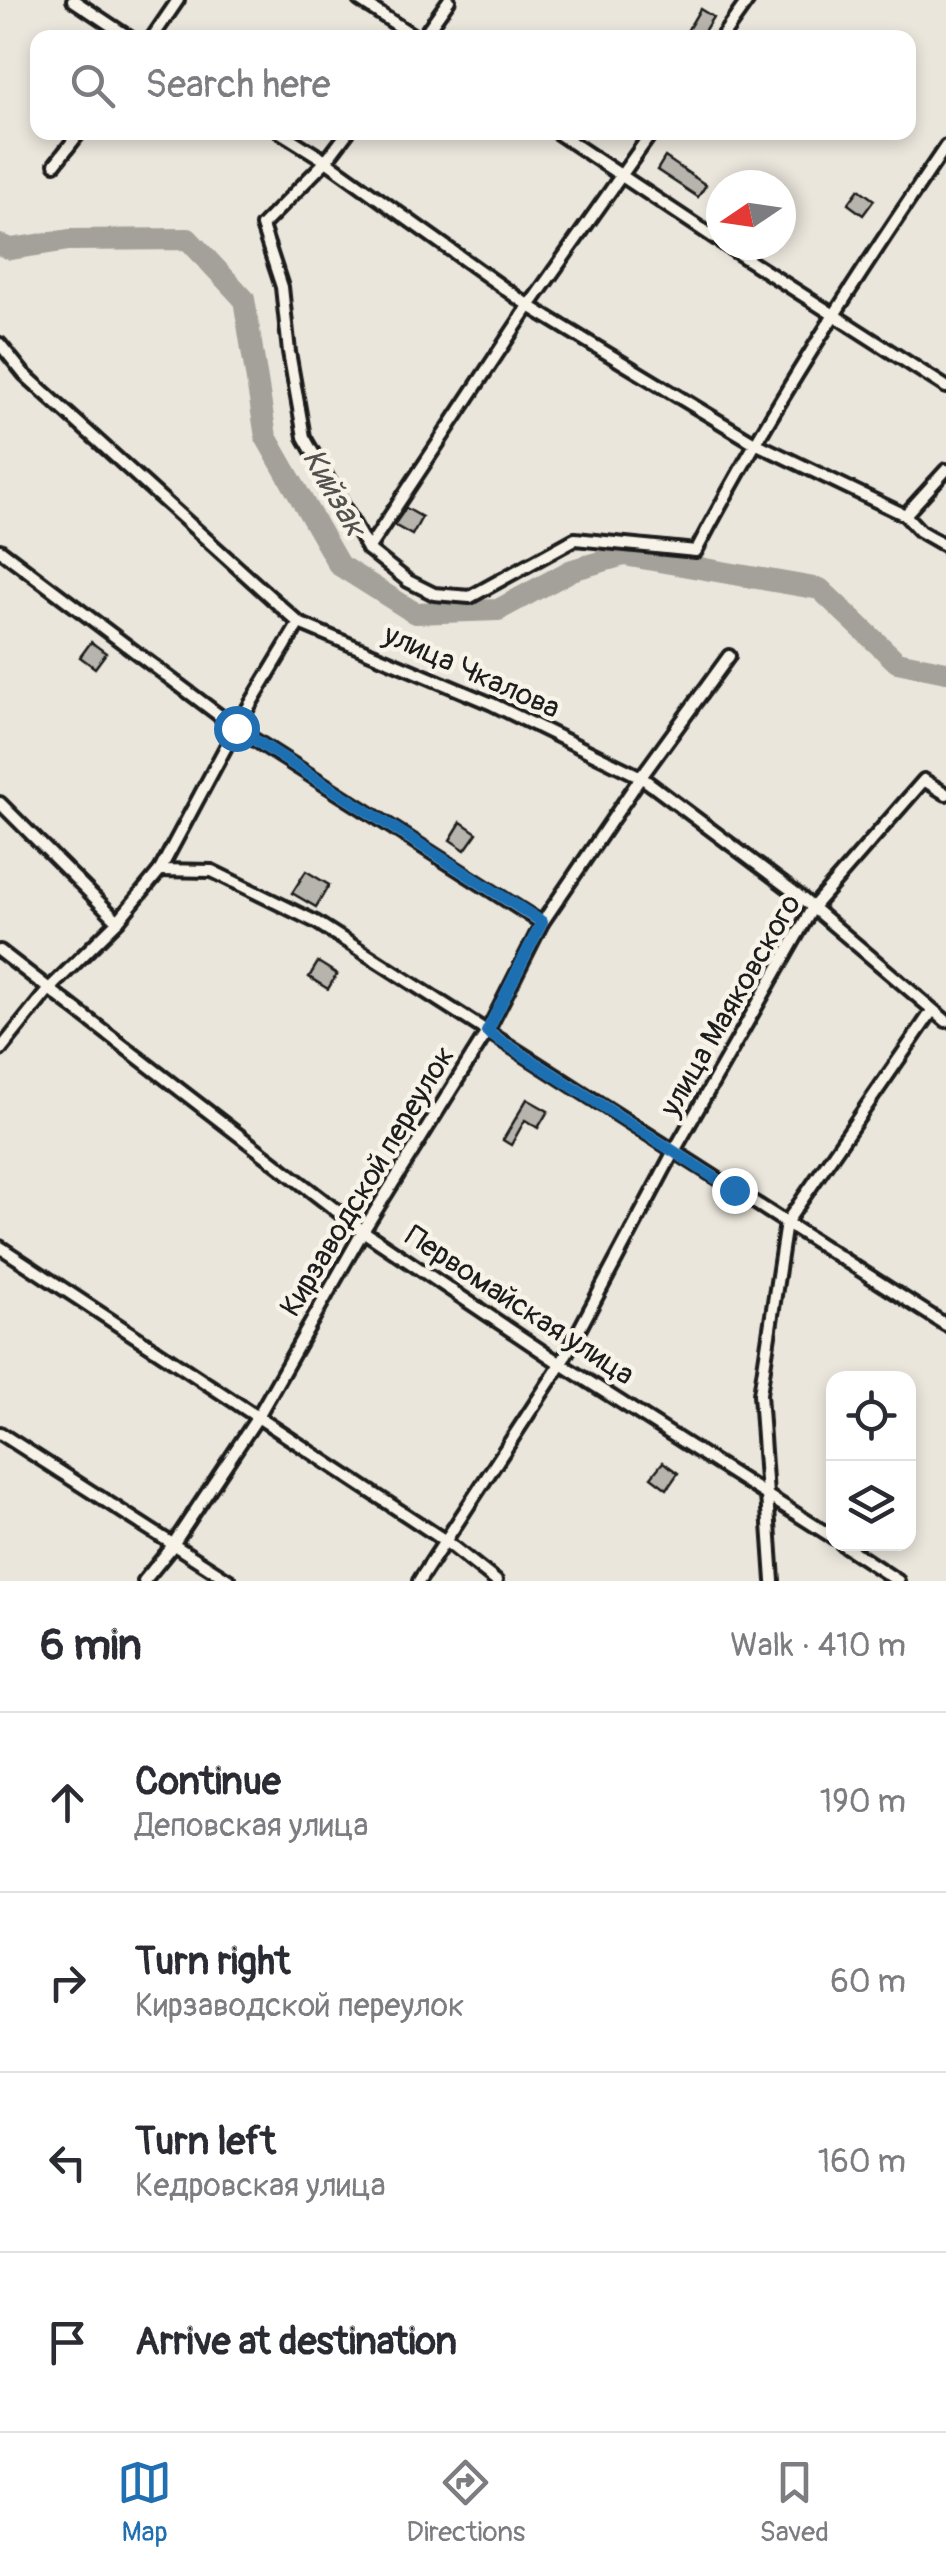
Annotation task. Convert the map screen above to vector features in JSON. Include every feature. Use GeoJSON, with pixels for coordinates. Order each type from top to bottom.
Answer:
{"type":"FeatureCollection","features":[{"type":"Feature","properties":{"kind":"street"},"geometry":{"type":"LineString","coordinates":[[74,0],[118,30]]}},
{"type":"Feature","properties":{"kind":"street"},"geometry":{"type":"LineString","coordinates":[[157,30],[178,0]]}},
{"type":"Feature","properties":{"kind":"street"},"geometry":{"type":"LineString","coordinates":[[358,0],[407,30]]}},
{"type":"Feature","properties":{"kind":"street"},"geometry":{"type":"LineString","coordinates":[[426,30],[449,0]]}},
{"type":"Feature","properties":{"kind":"street"},"geometry":{"type":"LineString","coordinates":[[727,30],[748,0]]}},
{"type":"Feature","properties":{"kind":"street"},"geometry":{"type":"LineString","coordinates":[[55,164],[74,140]]}},
{"type":"Feature","properties":{"kind":"street"},"geometry":{"type":"LineString","coordinates":[[293,140],[529,306],[753,442],[905,515],[946,546]]}},
{"type":"Feature","properties":{"kind":"street"},"geometry":{"type":"LineString","coordinates":[[342,140],[262,226],[282,287],[304,437],[368,549],[408,581],[434,594],[470,597],[575,539],[696,551],[753,442],[832,314],[946,146]]}},
{"type":"Feature","properties":{"kind":"street"},"geometry":{"type":"LineString","coordinates":[[567,140],[706,233]]}},
{"type":"Feature","properties":{"kind":"street"},"geometry":{"type":"LineString","coordinates":[[368,549],[529,306],[646,140]]}},
{"type":"Feature","properties":{"kind":"street"},"geometry":{"type":"LineString","coordinates":[[748,260],[946,387]]}},
{"type":"Feature","properties":{"kind":"street","name":"улица Чкалова"},"geometry":{"type":"LineString","coordinates":[[0,344],[24,374],[298,623],[492,704],[641,777],[813,907],[946,1021]]}},
{"type":"Feature","properties":{"kind":"street"},"geometry":{"type":"LineString","coordinates":[[905,515],[946,470]]}},
{"type":"Feature","properties":{"kind":"street"},"geometry":{"type":"LineString","coordinates":[[0,550],[236,728],[542,922]]}},
{"type":"Feature","properties":{"kind":"street"},"geometry":{"type":"LineString","coordinates":[[0,1050],[48,989],[118,922],[160,870],[298,623]]}},
{"type":"Feature","properties":{"kind":"street","name":"Кирзаводской переулок"},"geometry":{"type":"LineString","coordinates":[[144,1581],[174,1544],[256,1418],[362,1231],[487,1032],[542,922],[729,656]]}},
{"type":"Feature","properties":{"kind":"street","name":"улица Маяковского"},"geometry":{"type":"LineString","coordinates":[[418,1581],[560,1364],[813,907],[924,780],[946,794]]}},
{"type":"Feature","properties":{"kind":"street"},"geometry":{"type":"LineString","coordinates":[[0,803],[118,922]]}},
{"type":"Feature","properties":{"kind":"street"},"geometry":{"type":"LineString","coordinates":[[160,870],[212,872],[316,922],[946,1325]]}},
{"type":"Feature","properties":{"kind":"street","name":"Первомайская улица"},"geometry":{"type":"LineString","coordinates":[[0,951],[362,1231],[560,1364],[826,1533]]}},
{"type":"Feature","properties":{"kind":"street"},"geometry":{"type":"LineString","coordinates":[[773,1581],[760,1394],[786,1223],[932,1011]]}},
{"type":"Feature","properties":{"kind":"street"},"geometry":{"type":"LineString","coordinates":[[0,1247],[444,1540],[496,1581]]}},
{"type":"Feature","properties":{"kind":"street"},"geometry":{"type":"LineString","coordinates":[[0,1434],[230,1581]]}},
{"type":"Feature","properties":{"kind":"street"},"geometry":{"type":"LineString","coordinates":[[853,1551],[898,1581]]}},
{"type":"Feature","properties":{"kind":"building"},"geometry":{"type":"Polygon","coordinates":[[[700,9],[713,17],[705,30],[688,30],[700,9]]]}},
{"type":"Feature","properties":{"kind":"building"},"geometry":{"type":"Polygon","coordinates":[[[665,157],[706,185],[698,197],[657,170],[665,157]]]}},
{"type":"Feature","properties":{"kind":"building"},"geometry":{"type":"Polygon","coordinates":[[[859,189],[874,200],[863,215],[848,204],[859,189]]]}},
{"type":"Feature","properties":{"kind":"building"},"geometry":{"type":"Polygon","coordinates":[[[406,508],[422,517],[412,535],[394,525],[406,508]]]}},
{"type":"Feature","properties":{"kind":"building"},"geometry":{"type":"Polygon","coordinates":[[[91,642],[106,653],[95,668],[80,657],[91,642]]]}},
{"type":"Feature","properties":{"kind":"building"},"geometry":{"type":"Polygon","coordinates":[[[461,822],[477,833],[465,850],[450,840],[461,822]]]}},
{"type":"Feature","properties":{"kind":"building"},"geometry":{"type":"Polygon","coordinates":[[[306,871],[329,885],[316,907],[292,893],[306,871]]]}},
{"type":"Feature","properties":{"kind":"building"},"geometry":{"type":"Polygon","coordinates":[[[318,962],[337,974],[328,989],[309,977],[318,962]]]}},
{"type":"Feature","properties":{"kind":"building"},"geometry":{"type":"Polygon","coordinates":[[[527,1099],[548,1111],[538,1128],[525,1120],[511,1145],[503,1140],[527,1099]]]}},
{"type":"Feature","properties":{"kind":"building"},"geometry":{"type":"Polygon","coordinates":[[[663,1462],[678,1473],[667,1489],[651,1477],[663,1462]]]}},
{"type":"Feature","properties":{"kind":"waterway","name":"Кийзак"},"geometry":{"type":"LineString","coordinates":[[0,245],[11,249],[69,240],[188,239],[244,299],[266,437],[339,565],[415,613],[498,610],[572,570],[624,555],[820,589],[897,662],[946,672]]}},
{"type":"Feature","properties":{"kind":"route"},"geometry":{"type":"LineString","coordinates":[[236,728],[542,922],[487,1032],[734,1190]]}}]}
